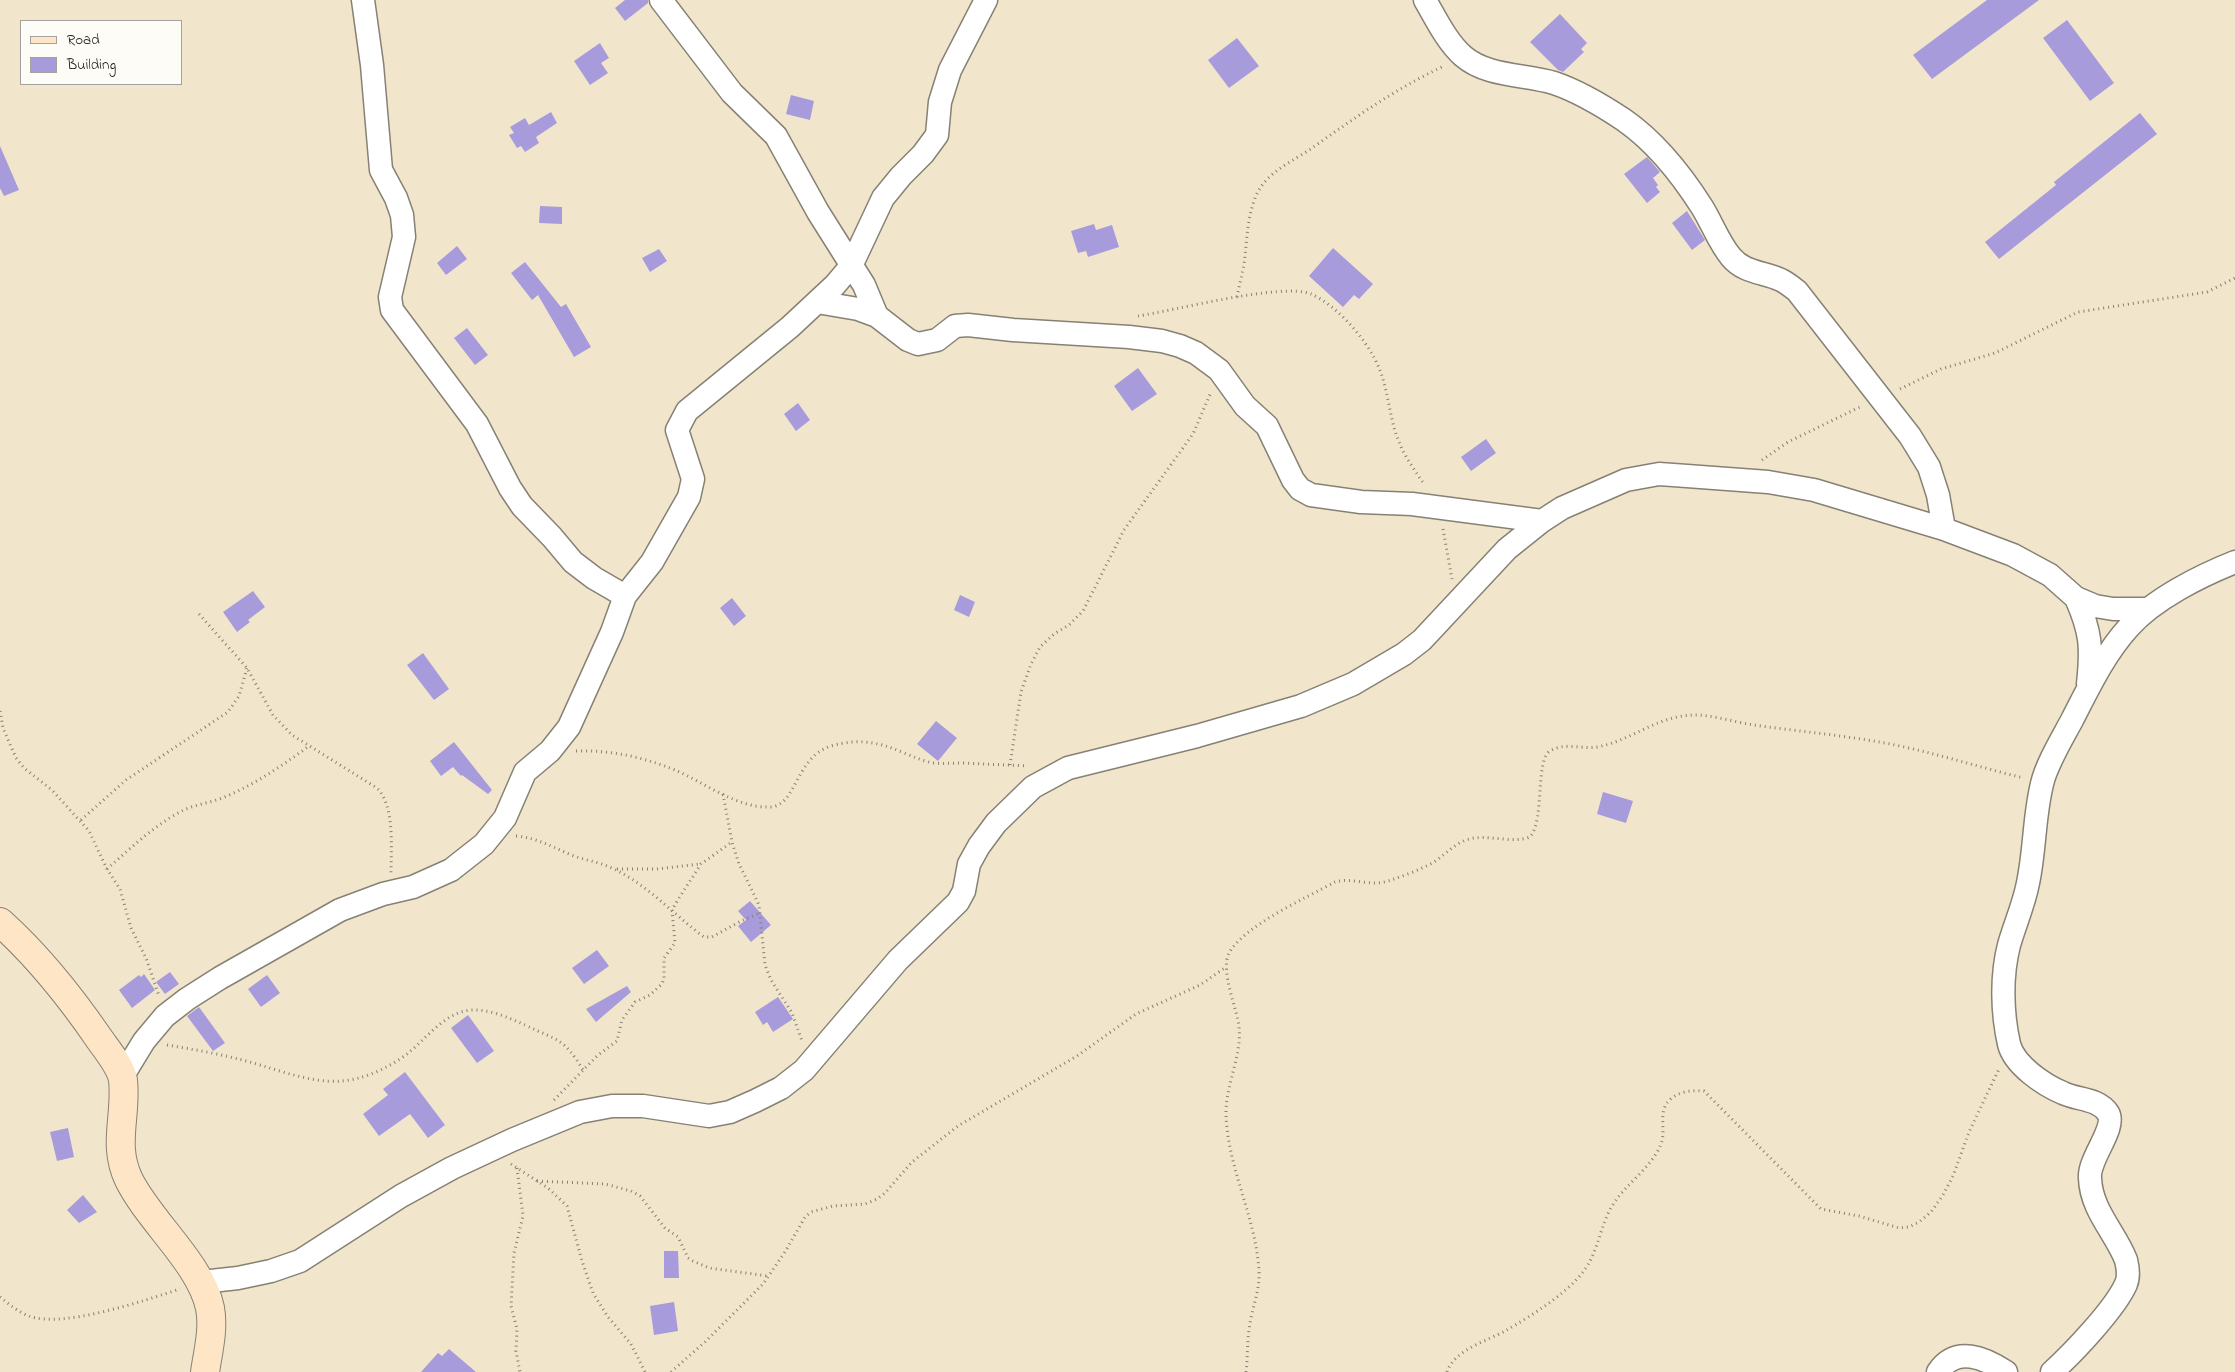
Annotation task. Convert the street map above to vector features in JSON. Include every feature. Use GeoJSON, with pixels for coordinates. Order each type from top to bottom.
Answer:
{"type":"FeatureCollection","features":[{"type":"Feature","properties":{"kind":"street"},"geometry":{"type":"LineString","coordinates":[[363,0],[372,65],[381,170],[396,198],[402,215],[404,237],[390,297],[392,310],[477,424],[502,473],[522,506],[573,562],[594,578],[625,596]]}},
{"type":"Feature","properties":{"kind":"street"},"geometry":{"type":"LineString","coordinates":[[660,0],[732,93],[776,136],[818,212],[871,299],[877,316]]}},
{"type":"Feature","properties":{"kind":"street"},"geometry":{"type":"LineString","coordinates":[[122,1077],[144,1040],[165,1016],[220,978],[340,910],[383,894],[413,887],[451,870],[484,844],[492,835],[505,818],[525,772],[550,751],[569,727],[609,640],[625,596],[652,562],[689,497],[693,479],[677,430],[687,411],[757,356],[817,302],[851,266],[883,198],[923,154],[937,135],[940,102],[950,70],[986,0]]}},
{"type":"Feature","properties":{"kind":"street"},"geometry":{"type":"LineString","coordinates":[[1425,0],[1438,23],[1464,57],[1475,64],[1498,72],[1554,83],[1579,94],[1622,118],[1644,135],[1673,165],[1702,207],[1731,257],[1745,269],[1780,280],[1797,291],[1882,397],[1910,436],[1929,467],[1938,495],[1944,529]]}},
{"type":"Feature","properties":{"kind":"street"},"geometry":{"type":"LineString","coordinates":[[817,302],[858,309],[877,316],[908,340],[918,344],[937,340],[955,326],[968,325],[1013,330],[1129,337],[1162,341],[1180,346],[1202,357],[1219,370],[1245,406],[1267,426],[1286,467],[1300,489],[1311,495],[1333,499],[1437,507],[1542,521]]}},
{"type":"Feature","properties":{"kind":"street"},"geometry":{"type":"LineString","coordinates":[[202,1282],[238,1278],[271,1271],[300,1260],[401,1196],[490,1150],[580,1112],[612,1106],[643,1106],[709,1116],[730,1112],[781,1088],[812,1062],[898,960],[958,902],[964,891],[969,864],[979,846],[996,823],[1033,787],[1068,768],[1197,736],[1301,706],[1353,684],[1404,654],[1422,640],[1508,549],[1542,521],[1562,508],[1626,480],[1659,474],[1768,482],[1814,490],[1944,529],[2033,564],[2050,575],[2076,598],[2095,606],[2113,609],[2148,608]]}},
{"type":"Feature","properties":{"kind":"street"},"geometry":{"type":"LineString","coordinates":[[2052,1372],[2101,1319],[2127,1283],[2128,1272],[2125,1259],[2093,1197],[2089,1177],[2092,1161],[2108,1130],[2110,1121],[2108,1113],[2100,1105],[2089,1100],[2064,1094],[2047,1086],[2024,1066],[2010,1048],[2006,1027],[2003,973],[2009,945],[2028,883],[2042,782],[2087,691],[2113,647],[2129,627],[2148,608],[2235,562]]}},
{"type":"Feature","properties":{"kind":"street"},"geometry":{"type":"LineString","coordinates":[[2076,598],[2084,617],[2091,645],[2087,691]]}},
{"type":"Feature","properties":{"kind":"street"},"geometry":{"type":"LineString","coordinates":[[0,922],[50,973],[74,1003],[108,1050],[122,1077],[124,1104],[119,1142],[121,1162],[129,1181],[148,1212],[202,1282],[210,1308],[210,1334],[205,1372]]}},
{"type":"Feature","properties":{"kind":"street"},"geometry":{"type":"LineString","coordinates":[[1938,1372],[1952,1359],[1963,1356],[1989,1361],[2006,1372]]}},
{"type":"Feature","properties":{"kind":"path"},"geometry":{"type":"LineString","coordinates":[[1237,297],[1244,264],[1250,217],[1256,196],[1264,182],[1275,171],[1295,160],[1356,115],[1416,79],[1464,57]]}},
{"type":"Feature","properties":{"kind":"path"},"geometry":{"type":"LineString","coordinates":[[1730,479],[1757,464],[1788,442],[1941,368],[1995,353],[2078,312],[2206,292],[2235,278]]}},
{"type":"Feature","properties":{"kind":"path"},"geometry":{"type":"LineString","coordinates":[[1129,319],[1237,297],[1290,291],[1310,294],[1347,321],[1361,337],[1379,368],[1399,442],[1437,507],[1449,558],[1450,586]]}},
{"type":"Feature","properties":{"kind":"path"},"geometry":{"type":"LineString","coordinates":[[1010,765],[1021,692],[1031,664],[1040,647],[1054,634],[1069,625],[1082,611],[1124,530],[1193,434],[1219,370]]}},
{"type":"Feature","properties":{"kind":"path"},"geometry":{"type":"LineString","coordinates":[[199,614],[247,668],[273,716],[292,735],[378,788],[384,795],[389,815],[391,876],[383,894]]}},
{"type":"Feature","properties":{"kind":"path"},"geometry":{"type":"LineString","coordinates":[[80,820],[126,780],[228,712],[239,696],[247,668]]}},
{"type":"Feature","properties":{"kind":"path"},"geometry":{"type":"LineString","coordinates":[[0,711],[3,728],[16,758],[24,768],[52,790],[67,809],[89,831],[107,870],[124,898],[131,928],[152,974],[165,1016]]}},
{"type":"Feature","properties":{"kind":"path"},"geometry":{"type":"LineString","coordinates":[[1246,1372],[1250,1323],[1259,1288],[1259,1271],[1250,1218],[1231,1144],[1226,1113],[1228,1094],[1240,1042],[1239,1026],[1226,967],[1228,956],[1234,946],[1262,923],[1335,882],[1342,880],[1374,884],[1385,882],[1434,862],[1457,844],[1470,839],[1485,837],[1522,840],[1530,837],[1536,825],[1542,768],[1545,757],[1550,751],[1570,746],[1598,747],[1610,744],[1670,718],[1685,715],[1831,734],[1906,748],[2042,782]]}},
{"type":"Feature","properties":{"kind":"path"},"geometry":{"type":"LineString","coordinates":[[550,751],[601,751],[638,757],[673,770],[724,794],[757,806],[770,807],[779,805],[788,798],[804,767],[822,749],[866,741],[885,745],[933,763],[1068,768]]}},
{"type":"Feature","properties":{"kind":"path"},"geometry":{"type":"LineString","coordinates":[[107,870],[164,821],[182,811],[224,797],[254,783],[309,746]]}},
{"type":"Feature","properties":{"kind":"path"},"geometry":{"type":"LineString","coordinates":[[724,794],[732,842],[739,864],[759,905],[765,965],[773,984],[792,1013],[812,1062]]}},
{"type":"Feature","properties":{"kind":"path"},"geometry":{"type":"LineString","coordinates":[[492,835],[530,837],[574,855],[593,859],[616,869],[640,884],[698,933],[708,938],[760,913]]}},
{"type":"Feature","properties":{"kind":"path"},"geometry":{"type":"LineString","coordinates":[[553,1101],[583,1070],[617,1041],[622,1020],[635,1002],[650,995],[662,984],[664,978],[664,958],[676,943],[672,910],[701,864],[732,842]]}},
{"type":"Feature","properties":{"kind":"path"},"geometry":{"type":"LineString","coordinates":[[616,869],[657,869],[701,864]]}},
{"type":"Feature","properties":{"kind":"path"},"geometry":{"type":"LineString","coordinates":[[671,1372],[706,1342],[769,1276],[796,1236],[805,1217],[811,1212],[832,1206],[865,1204],[877,1199],[886,1193],[912,1162],[958,1126],[1077,1056],[1136,1014],[1200,985],[1226,967]]}},
{"type":"Feature","properties":{"kind":"path"},"geometry":{"type":"LineString","coordinates":[[144,1040],[237,1058],[314,1079],[341,1082],[364,1076],[390,1065],[459,1013],[482,1010],[509,1018],[560,1040],[570,1049],[583,1070]]}},
{"type":"Feature","properties":{"kind":"path"},"geometry":{"type":"LineString","coordinates":[[1447,1372],[1460,1355],[1524,1320],[1583,1273],[1592,1259],[1604,1220],[1614,1203],[1656,1154],[1662,1143],[1662,1116],[1664,1107],[1672,1098],[1694,1090],[1704,1091],[1767,1154],[1795,1186],[1821,1209],[1859,1216],[1899,1228],[1909,1227],[1919,1222],[1931,1212],[1944,1195],[1969,1132],[2010,1048]]}},
{"type":"Feature","properties":{"kind":"path"},"geometry":{"type":"LineString","coordinates":[[490,1150],[548,1188],[567,1206],[579,1252],[594,1293],[608,1317],[631,1344],[645,1372]]}},
{"type":"Feature","properties":{"kind":"path"},"geometry":{"type":"LineString","coordinates":[[517,1168],[523,1216],[514,1253],[511,1306],[517,1329],[516,1350],[520,1372]]}},
{"type":"Feature","properties":{"kind":"path"},"geometry":{"type":"LineString","coordinates":[[537,1181],[605,1184],[631,1191],[640,1196],[665,1228],[678,1237],[688,1258],[693,1262],[718,1269],[769,1276]]}},
{"type":"Feature","properties":{"kind":"path"},"geometry":{"type":"LineString","coordinates":[[0,1297],[29,1316],[44,1319],[89,1315],[135,1304],[202,1282]]}},
{"type":"Feature","properties":{"kind":"building"},"geometry":{"type":"Polygon","coordinates":[[[625,0],[648,0],[648,3],[625,21],[615,8],[625,0]]]}},
{"type":"Feature","properties":{"kind":"building"},"geometry":{"type":"Polygon","coordinates":[[[1987,0],[2039,0],[1932,79],[1913,55],[1987,0]]]}},
{"type":"Feature","properties":{"kind":"building"},"geometry":{"type":"Polygon","coordinates":[[[1560,14],[1587,43],[1581,49],[1584,52],[1563,72],[1558,70],[1530,42],[1560,14]]]}},
{"type":"Feature","properties":{"kind":"building"},"geometry":{"type":"Polygon","coordinates":[[[2067,20],[2114,83],[2090,101],[2043,38],[2067,20]]]}},
{"type":"Feature","properties":{"kind":"building"},"geometry":{"type":"Polygon","coordinates":[[[1237,38],[1259,66],[1229,88],[1208,60],[1237,38]]]}},
{"type":"Feature","properties":{"kind":"building"},"geometry":{"type":"Polygon","coordinates":[[[600,43],[609,58],[601,63],[608,73],[590,85],[574,61],[600,43]]]}},
{"type":"Feature","properties":{"kind":"building"},"geometry":{"type":"Polygon","coordinates":[[[791,95],[814,101],[810,120],[786,114],[791,95]]]}},
{"type":"Feature","properties":{"kind":"building"},"geometry":{"type":"Polygon","coordinates":[[[551,112],[557,123],[536,137],[539,143],[525,152],[521,146],[517,148],[509,135],[514,133],[510,127],[525,118],[529,125],[551,112]]]}},
{"type":"Feature","properties":{"kind":"building"},"geometry":{"type":"Polygon","coordinates":[[[2140,113],[2157,134],[1999,259],[1985,242],[2056,185],[2054,182],[2140,113]]]}},
{"type":"Feature","properties":{"kind":"building"},"geometry":{"type":"Polygon","coordinates":[[[0,146],[19,190],[4,196],[0,188],[0,146]]]}},
{"type":"Feature","properties":{"kind":"building"},"geometry":{"type":"Polygon","coordinates":[[[1647,157],[1660,172],[1653,178],[1660,192],[1647,203],[1624,174],[1647,157]]]}},
{"type":"Feature","properties":{"kind":"building"},"geometry":{"type":"Polygon","coordinates":[[[540,206],[562,207],[562,224],[539,223],[540,206]]]}},
{"type":"Feature","properties":{"kind":"building"},"geometry":{"type":"Polygon","coordinates":[[[1687,211],[1705,240],[1692,250],[1672,223],[1687,211]]]}},
{"type":"Feature","properties":{"kind":"building"},"geometry":{"type":"Polygon","coordinates":[[[1094,224],[1096,230],[1112,225],[1119,247],[1088,257],[1086,251],[1078,253],[1071,231],[1094,224]]]}},
{"type":"Feature","properties":{"kind":"building"},"geometry":{"type":"Polygon","coordinates":[[[457,246],[467,259],[446,275],[437,263],[457,246]]]}},
{"type":"Feature","properties":{"kind":"building"},"geometry":{"type":"Polygon","coordinates":[[[1333,248],[1373,284],[1359,299],[1354,295],[1343,307],[1309,276],[1333,248]]]}},
{"type":"Feature","properties":{"kind":"building"},"geometry":{"type":"Polygon","coordinates":[[[659,249],[667,261],[650,272],[642,258],[659,249]]]}},
{"type":"Feature","properties":{"kind":"building"},"geometry":{"type":"Polygon","coordinates":[[[525,262],[561,307],[566,304],[591,347],[574,357],[538,295],[532,300],[511,273],[525,262]]]}},
{"type":"Feature","properties":{"kind":"building"},"geometry":{"type":"Polygon","coordinates":[[[467,328],[488,355],[475,365],[454,338],[467,328]]]}},
{"type":"Feature","properties":{"kind":"building"},"geometry":{"type":"Polygon","coordinates":[[[1138,368],[1157,394],[1132,411],[1114,386],[1138,368]]]}},
{"type":"Feature","properties":{"kind":"building"},"geometry":{"type":"Polygon","coordinates":[[[798,403],[810,420],[796,431],[784,414],[798,403]]]}},
{"type":"Feature","properties":{"kind":"building"},"geometry":{"type":"Polygon","coordinates":[[[1486,439],[1496,453],[1471,471],[1461,457],[1486,439]]]}},
{"type":"Feature","properties":{"kind":"building"},"geometry":{"type":"Polygon","coordinates":[[[253,591],[265,607],[248,620],[250,622],[237,632],[223,612],[253,591]]]}},
{"type":"Feature","properties":{"kind":"building"},"geometry":{"type":"Polygon","coordinates":[[[960,595],[975,602],[969,617],[954,610],[960,595]]]}},
{"type":"Feature","properties":{"kind":"building"},"geometry":{"type":"Polygon","coordinates":[[[732,598],[746,616],[734,626],[720,608],[732,598]]]}},
{"type":"Feature","properties":{"kind":"building"},"geometry":{"type":"Polygon","coordinates":[[[423,653],[449,689],[434,700],[407,665],[423,653]]]}},
{"type":"Feature","properties":{"kind":"building"},"geometry":{"type":"Polygon","coordinates":[[[936,721],[957,738],[938,761],[917,744],[936,721]]]}},
{"type":"Feature","properties":{"kind":"building"},"geometry":{"type":"Polygon","coordinates":[[[454,742],[492,790],[488,794],[461,776],[453,767],[441,776],[430,761],[454,742]]]}},
{"type":"Feature","properties":{"kind":"building"},"geometry":{"type":"Polygon","coordinates":[[[1603,792],[1633,801],[1626,823],[1597,814],[1603,792]]]}},
{"type":"Feature","properties":{"kind":"building"},"geometry":{"type":"Polygon","coordinates":[[[750,901],[771,925],[751,942],[738,926],[746,920],[738,911],[750,901]]]}},
{"type":"Feature","properties":{"kind":"building"},"geometry":{"type":"Polygon","coordinates":[[[597,950],[609,966],[584,984],[572,968],[597,950]]]}},
{"type":"Feature","properties":{"kind":"building"},"geometry":{"type":"Polygon","coordinates":[[[170,972],[179,984],[165,994],[156,982],[170,972]]]}},
{"type":"Feature","properties":{"kind":"building"},"geometry":{"type":"Polygon","coordinates":[[[144,974],[155,990],[132,1008],[119,990],[139,975],[141,977],[144,974]]]}},
{"type":"Feature","properties":{"kind":"building"},"geometry":{"type":"Polygon","coordinates":[[[267,975],[280,993],[261,1007],[248,989],[267,975]]]}},
{"type":"Feature","properties":{"kind":"building"},"geometry":{"type":"Polygon","coordinates":[[[627,986],[631,992],[596,1022],[586,1009],[627,986]]]}},
{"type":"Feature","properties":{"kind":"building"},"geometry":{"type":"Polygon","coordinates":[[[778,997],[793,1019],[773,1032],[767,1022],[763,1025],[755,1012],[778,997]]]}},
{"type":"Feature","properties":{"kind":"building"},"geometry":{"type":"Polygon","coordinates":[[[199,1007],[225,1043],[213,1051],[187,1016],[199,1007]]]}},
{"type":"Feature","properties":{"kind":"building"},"geometry":{"type":"Polygon","coordinates":[[[468,1015],[494,1051],[477,1063],[451,1028],[468,1015]]]}},
{"type":"Feature","properties":{"kind":"building"},"geometry":{"type":"Polygon","coordinates":[[[405,1072],[445,1125],[428,1138],[410,1114],[379,1136],[363,1114],[388,1095],[383,1089],[405,1072]]]}},
{"type":"Feature","properties":{"kind":"building"},"geometry":{"type":"Polygon","coordinates":[[[68,1128],[74,1157],[57,1161],[50,1132],[68,1128]]]}},
{"type":"Feature","properties":{"kind":"building"},"geometry":{"type":"Polygon","coordinates":[[[83,1195],[97,1212],[79,1223],[67,1210],[83,1195]]]}},
{"type":"Feature","properties":{"kind":"building"},"geometry":{"type":"Polygon","coordinates":[[[664,1251],[678,1251],[679,1278],[664,1278],[664,1251]]]}},
{"type":"Feature","properties":{"kind":"building"},"geometry":{"type":"Polygon","coordinates":[[[674,1302],[678,1331],[654,1335],[650,1306],[674,1302]]]}},
{"type":"Feature","properties":{"kind":"building"},"geometry":{"type":"Polygon","coordinates":[[[449,1349],[476,1372],[421,1372],[438,1353],[442,1356],[449,1349]]]}}]}
